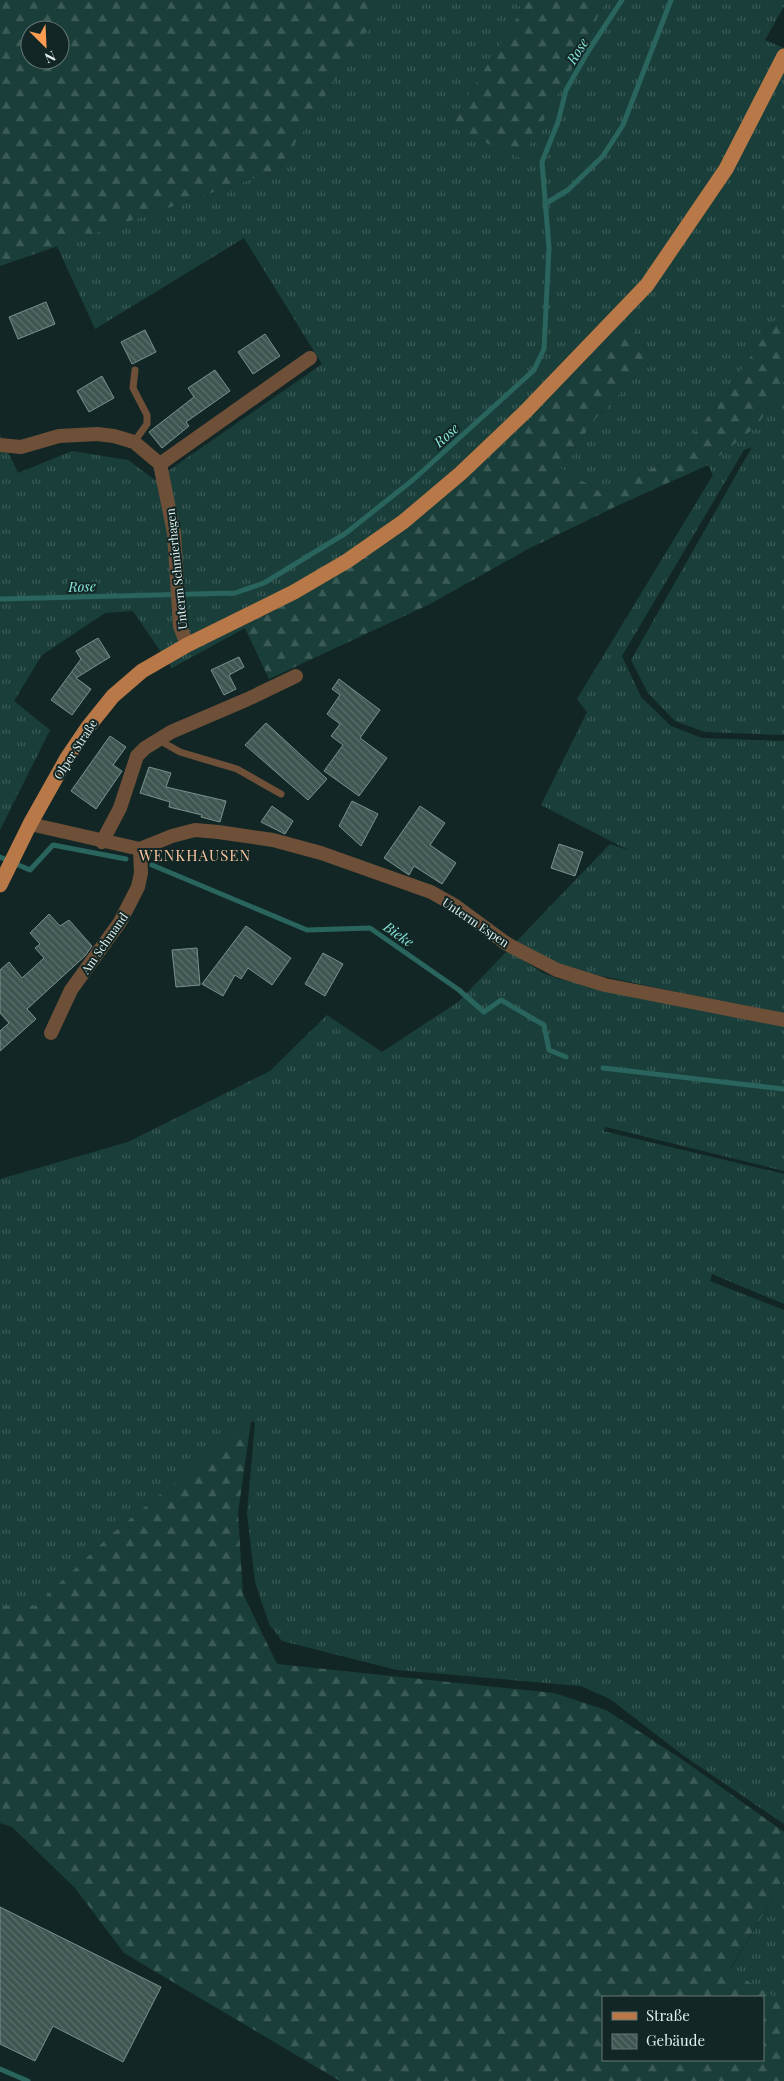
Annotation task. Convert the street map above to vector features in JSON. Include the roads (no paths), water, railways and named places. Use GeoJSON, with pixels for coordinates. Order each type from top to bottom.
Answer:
{"type":"FeatureCollection","features":[{"type":"Feature","properties":{"kind":"main road","name":"Olper Straße"},"geometry":{"type":"LineString","coordinates":[[1,882],[30,824],[67,758],[88,726],[112,696],[142,671],[187,645],[294,592],[355,555],[403,522],[462,473],[525,412],[647,285],[726,169],[784,56]]}},
{"type":"Feature","properties":{"kind":"street"},"geometry":{"type":"LineString","coordinates":[[0,445],[11,447],[32,445],[59,436],[97,434],[114,436],[134,442],[160,464],[310,358]]}},
{"type":"Feature","properties":{"kind":"street","name":"Unterm Schmierhagen"},"geometry":{"type":"LineString","coordinates":[[160,464],[177,558],[180,626],[187,645]]}},
{"type":"Feature","properties":{"kind":"street"},"geometry":{"type":"LineString","coordinates":[[102,842],[120,808],[137,756],[157,739],[296,676]]}},
{"type":"Feature","properties":{"kind":"street"},"geometry":{"type":"LineString","coordinates":[[30,824],[102,842],[140,849]]}},
{"type":"Feature","properties":{"kind":"street","name":"Unterm Espen"},"geometry":{"type":"LineString","coordinates":[[140,849],[172,836],[195,830],[273,840],[320,853],[431,892],[454,905],[507,944],[557,970],[605,985],[784,1020]]}},
{"type":"Feature","properties":{"kind":"street","name":"Am Schmand"},"geometry":{"type":"LineString","coordinates":[[51,1033],[71,990],[120,922],[136,893],[141,873],[140,849]]}},
{"type":"Feature","properties":{"kind":"lane"},"geometry":{"type":"LineString","coordinates":[[134,442],[147,424],[148,414],[133,388],[135,370]]}},
{"type":"Feature","properties":{"kind":"lane"},"geometry":{"type":"LineString","coordinates":[[157,739],[180,752],[237,769],[281,794]]}},
{"type":"Feature","properties":{"kind":"waterway","name":"Rose"},"geometry":{"type":"LineString","coordinates":[[0,599],[235,593],[264,583],[346,533],[414,479],[534,370],[544,349],[549,248],[542,162],[558,122],[566,90],[589,50],[622,0]]}},
{"type":"Feature","properties":{"kind":"waterway"},"geometry":{"type":"LineString","coordinates":[[545,204],[568,190],[603,156],[623,125],[671,0]]}},
{"type":"Feature","properties":{"kind":"waterway","name":"Bieke"},"geometry":{"type":"LineString","coordinates":[[0,857],[30,870],[53,845],[126,859]]}},
{"type":"Feature","properties":{"kind":"waterway","name":"Bieke"},"geometry":{"type":"LineString","coordinates":[[152,865],[307,930],[370,928],[459,990],[484,1012],[501,1000],[544,1025],[549,1050],[566,1057]]}},
{"type":"Feature","properties":{"kind":"waterway","name":"Bieke"},"geometry":{"type":"LineString","coordinates":[[603,1068],[784,1089]]}},
{"type":"Feature","properties":{"kind":"waterway"},"geometry":{"type":"LineString","coordinates":[[0,2069],[28,2081]]}},
{"type":"Feature","properties":{"kind":"district","name":"WENKHAUSEN"},"geometry":{"type":"Point","coordinates":[195,855]}}]}
